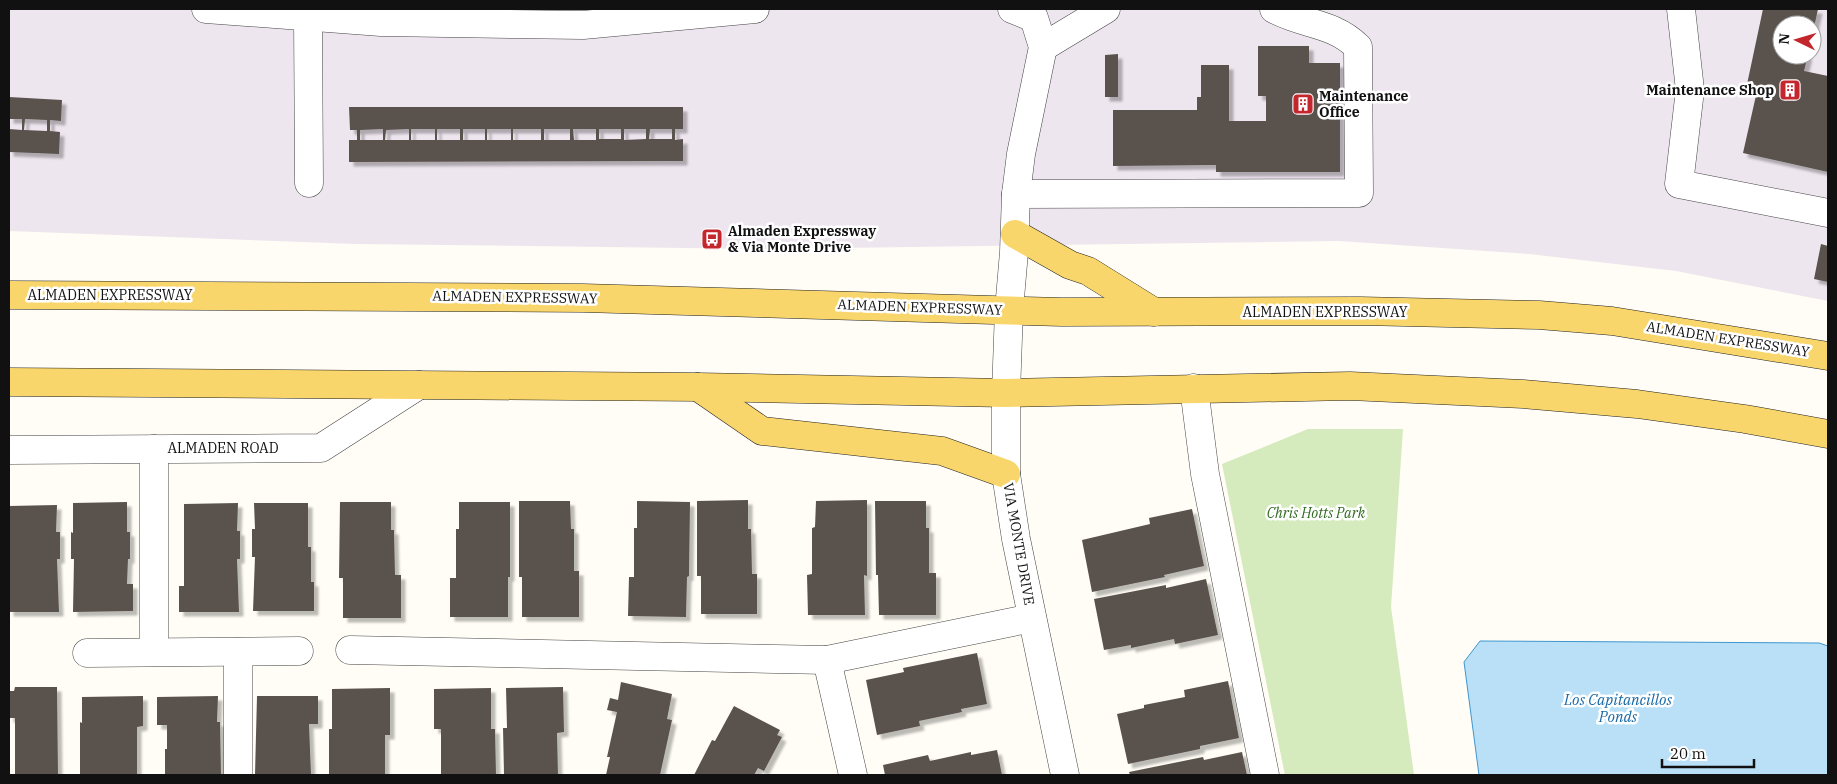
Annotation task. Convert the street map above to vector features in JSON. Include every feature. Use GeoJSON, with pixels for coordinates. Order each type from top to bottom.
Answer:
{"type":"FeatureCollection","features":[{"type":"Feature","properties":{"kind":"main road"},"geometry":{"type":"LineString","coordinates":[[1015,234],[1070,265],[1088,271],[1154,312]]}},
{"type":"Feature","properties":{"kind":"main road","name":"ALMADEN EXPRESSWAY"},"geometry":{"type":"LineString","coordinates":[[9,295],[583,298],[1009,310],[1154,312],[1360,311],[1539,314],[1612,321],[1828,356]]}},
{"type":"Feature","properties":{"kind":"main road"},"geometry":{"type":"LineString","coordinates":[[9,382],[698,387],[1006,393],[1350,386],[1523,394],[1637,404],[1745,419],[1828,434]]}},
{"type":"Feature","properties":{"kind":"main road"},"geometry":{"type":"LineString","coordinates":[[698,387],[762,431],[942,451],[1006,474]]}},
{"type":"Feature","properties":{"kind":"street"},"geometry":{"type":"LineString","coordinates":[[206,9],[381,22],[582,25],[755,9]]}},
{"type":"Feature","properties":{"kind":"street"},"geometry":{"type":"LineString","coordinates":[[1012,9],[1034,18],[1043,47],[1106,9]]}},
{"type":"Feature","properties":{"kind":"street"},"geometry":{"type":"LineString","coordinates":[[1016,194],[1360,193],[1358,47],[1348,37],[1322,25],[1288,17],[1274,9]]}},
{"type":"Feature","properties":{"kind":"street"},"geometry":{"type":"LineString","coordinates":[[1681,9],[1690,90],[1679,184],[1828,213]]}},
{"type":"Feature","properties":{"kind":"street"},"geometry":{"type":"LineString","coordinates":[[308,16],[309,183]]}},
{"type":"Feature","properties":{"kind":"street","name":"VIA MONTE DRIVE"},"geometry":{"type":"LineString","coordinates":[[1043,47],[1021,154],[1016,194],[1006,393],[1006,474],[1016,539],[1065,775]]}},
{"type":"Feature","properties":{"kind":"street","name":"ALMADEN ROAD"},"geometry":{"type":"LineString","coordinates":[[9,450],[321,448],[419,385]]}},
{"type":"Feature","properties":{"kind":"street"},"geometry":{"type":"LineString","coordinates":[[1194,388],[1205,474],[1265,775]]}},
{"type":"Feature","properties":{"kind":"street"},"geometry":{"type":"LineString","coordinates":[[154,449],[154,652]]}},
{"type":"Feature","properties":{"kind":"street"},"geometry":{"type":"LineString","coordinates":[[350,650],[828,660],[1032,618]]}},
{"type":"Feature","properties":{"kind":"street"},"geometry":{"type":"LineString","coordinates":[[87,653],[299,651]]}},
{"type":"Feature","properties":{"kind":"street"},"geometry":{"type":"LineString","coordinates":[[238,652],[238,775]]}},
{"type":"Feature","properties":{"kind":"street"},"geometry":{"type":"LineString","coordinates":[[828,660],[854,775]]}},
{"type":"Feature","properties":{"kind":"shaded area"},"geometry":{"type":"Polygon","coordinates":[[[9,9],[1828,9],[1828,301],[1676,271],[1529,254],[1339,241],[772,249],[355,244],[9,231],[9,9]]]}},
{"type":"Feature","properties":{"kind":"green space","name":"Chris Hotts Park"},"geometry":{"type":"Polygon","coordinates":[[[1308,429],[1403,429],[1391,607],[1414,775],[1285,775],[1222,464],[1308,429]]]}},
{"type":"Feature","properties":{"kind":"water","name":"Los Capitancillos Ponds"},"geometry":{"type":"Polygon","coordinates":[[[1480,641],[1819,643],[1828,646],[1828,775],[1479,775],[1464,662],[1480,641]]]}},
{"type":"Feature","properties":{"kind":"building","name":"Maintenance Shop"},"geometry":{"type":"Polygon","coordinates":[[[1763,9],[1818,9],[1817,15],[1772,15],[1772,65],[1806,65],[1804,71],[1828,76],[1828,172],[1743,153],[1757,91],[1746,89],[1763,9]]]}},
{"type":"Feature","properties":{"kind":"building","name":"Maintenance Office"},"geometry":{"type":"Polygon","coordinates":[[[1258,46],[1309,46],[1309,63],[1340,63],[1340,172],[1216,172],[1216,165],[1113,166],[1113,110],[1197,110],[1197,97],[1201,97],[1201,65],[1229,65],[1229,121],[1266,121],[1266,96],[1258,96],[1258,46]]]}},
{"type":"Feature","properties":{"kind":"building"},"geometry":{"type":"Polygon","coordinates":[[[1118,54],[1118,97],[1105,97],[1105,55],[1118,54]]]}},
{"type":"Feature","properties":{"kind":"building"},"geometry":{"type":"Polygon","coordinates":[[[9,97],[62,100],[61,121],[50,120],[50,131],[60,132],[59,154],[9,152],[9,129],[22,130],[22,119],[9,119],[9,97]],[[25,119],[24,130],[47,131],[47,120],[25,119]]]}},
{"type":"Feature","properties":{"kind":"building"},"geometry":{"type":"Polygon","coordinates":[[[349,107],[683,107],[683,129],[675,129],[675,140],[683,139],[683,161],[349,162],[349,140],[357,140],[357,130],[350,130],[349,107]],[[383,129],[360,130],[360,140],[383,140],[383,129]],[[409,129],[386,130],[385,140],[409,140],[409,129]],[[411,129],[411,140],[435,140],[435,129],[411,129]],[[437,129],[437,140],[460,140],[460,129],[437,129]],[[463,129],[463,140],[485,140],[485,129],[463,129]],[[487,129],[487,140],[511,140],[511,129],[487,129]],[[513,129],[513,140],[541,140],[541,129],[513,129]],[[544,129],[544,140],[570,140],[570,129],[544,129]],[[573,129],[574,140],[596,140],[596,129],[573,129]],[[599,129],[599,139],[621,139],[621,129],[599,129]],[[624,129],[624,140],[646,139],[646,129],[624,129]],[[650,129],[649,139],[672,139],[672,129],[650,129]]]}},
{"type":"Feature","properties":{"kind":"building"},"geometry":{"type":"Polygon","coordinates":[[[1821,244],[1828,246],[1828,282],[1814,279],[1821,244]]]}},
{"type":"Feature","properties":{"kind":"building"},"geometry":{"type":"Polygon","coordinates":[[[748,500],[748,529],[751,529],[752,574],[757,574],[757,614],[701,614],[701,576],[697,576],[697,501],[748,500]]]}},
{"type":"Feature","properties":{"kind":"building"},"geometry":{"type":"Polygon","coordinates":[[[867,500],[867,576],[864,575],[865,615],[808,615],[807,575],[812,574],[812,528],[815,527],[816,501],[867,500]]]}},
{"type":"Feature","properties":{"kind":"building"},"geometry":{"type":"Polygon","coordinates":[[[519,501],[570,501],[571,529],[574,529],[574,571],[579,571],[579,617],[522,617],[522,577],[519,577],[519,501]]]}},
{"type":"Feature","properties":{"kind":"building"},"geometry":{"type":"Polygon","coordinates":[[[637,501],[690,502],[689,576],[687,577],[686,617],[628,616],[629,577],[634,577],[634,528],[637,528],[637,501]]]}},
{"type":"Feature","properties":{"kind":"building"},"geometry":{"type":"Polygon","coordinates":[[[875,501],[926,501],[926,528],[929,528],[929,573],[936,573],[936,615],[879,615],[878,575],[876,575],[875,501]]]}},
{"type":"Feature","properties":{"kind":"building"},"geometry":{"type":"Polygon","coordinates":[[[127,502],[127,532],[130,532],[130,559],[128,559],[127,584],[133,584],[133,611],[73,612],[74,559],[71,559],[71,532],[73,533],[73,503],[127,502]]]}},
{"type":"Feature","properties":{"kind":"building"},"geometry":{"type":"Polygon","coordinates":[[[340,502],[391,502],[391,530],[394,530],[395,575],[401,575],[401,618],[343,618],[343,578],[339,578],[340,502]]]}},
{"type":"Feature","properties":{"kind":"building"},"geometry":{"type":"Polygon","coordinates":[[[459,502],[510,502],[508,617],[450,617],[450,578],[456,578],[456,529],[459,529],[459,502]]]}},
{"type":"Feature","properties":{"kind":"building"},"geometry":{"type":"Polygon","coordinates":[[[238,503],[237,531],[240,531],[240,559],[237,559],[239,612],[179,612],[179,586],[184,586],[184,504],[238,503]]]}},
{"type":"Feature","properties":{"kind":"building"},"geometry":{"type":"Polygon","coordinates":[[[254,503],[308,503],[308,547],[311,547],[311,582],[314,582],[314,611],[253,611],[255,557],[252,557],[252,529],[255,529],[254,503]]]}},
{"type":"Feature","properties":{"kind":"building"},"geometry":{"type":"Polygon","coordinates":[[[57,505],[56,532],[60,532],[60,559],[57,559],[59,612],[9,612],[9,506],[57,505]]]}},
{"type":"Feature","properties":{"kind":"building"},"geometry":{"type":"Polygon","coordinates":[[[1192,509],[1204,566],[1164,575],[1165,577],[1092,592],[1082,540],[1150,524],[1149,518],[1192,509]]]}},
{"type":"Feature","properties":{"kind":"building"},"geometry":{"type":"Polygon","coordinates":[[[1206,579],[1218,635],[1175,644],[1174,639],[1131,648],[1131,645],[1104,650],[1094,599],[1166,585],[1166,588],[1206,579]]]}},
{"type":"Feature","properties":{"kind":"building"},"geometry":{"type":"Polygon","coordinates":[[[977,653],[987,704],[961,709],[962,712],[919,721],[920,726],[877,735],[866,680],[904,672],[903,668],[977,653]]]}},
{"type":"Feature","properties":{"kind":"building"},"geometry":{"type":"Polygon","coordinates":[[[1228,681],[1239,738],[1200,746],[1200,749],[1128,764],[1117,714],[1144,708],[1144,705],[1185,697],[1184,690],[1228,681]]]}},
{"type":"Feature","properties":{"kind":"building"},"geometry":{"type":"Polygon","coordinates":[[[621,682],[672,694],[667,719],[672,720],[660,775],[606,775],[610,757],[607,757],[617,712],[607,710],[610,698],[618,700],[621,682]]]}},
{"type":"Feature","properties":{"kind":"building"},"geometry":{"type":"Polygon","coordinates":[[[15,687],[57,687],[58,775],[15,775],[15,718],[9,718],[9,691],[14,691],[15,687]]]}},
{"type":"Feature","properties":{"kind":"building"},"geometry":{"type":"Polygon","coordinates":[[[563,687],[564,732],[557,733],[558,775],[504,775],[503,728],[507,728],[506,688],[563,687]]]}},
{"type":"Feature","properties":{"kind":"building"},"geometry":{"type":"Polygon","coordinates":[[[390,688],[390,735],[385,735],[385,775],[329,775],[329,729],[332,729],[332,689],[390,688]]]}},
{"type":"Feature","properties":{"kind":"building"},"geometry":{"type":"Polygon","coordinates":[[[491,688],[491,729],[495,729],[496,775],[441,775],[441,729],[434,729],[434,689],[491,688]]]}},
{"type":"Feature","properties":{"kind":"building"},"geometry":{"type":"Polygon","coordinates":[[[143,696],[143,726],[137,727],[137,775],[80,775],[82,697],[143,696]]]}},
{"type":"Feature","properties":{"kind":"building"},"geometry":{"type":"Polygon","coordinates":[[[218,696],[217,722],[220,722],[221,775],[165,775],[167,725],[157,725],[157,697],[218,696]]]}},
{"type":"Feature","properties":{"kind":"building"},"geometry":{"type":"Polygon","coordinates":[[[257,696],[318,696],[318,724],[309,724],[311,775],[255,775],[257,696]]]}},
{"type":"Feature","properties":{"kind":"building"},"geometry":{"type":"Polygon","coordinates":[[[734,706],[780,730],[777,735],[782,737],[764,771],[758,768],[754,775],[694,775],[712,740],[715,741],[734,706]]]}},
{"type":"Feature","properties":{"kind":"building"},"geometry":{"type":"Polygon","coordinates":[[[997,750],[1002,775],[885,775],[883,765],[928,755],[930,761],[971,752],[971,755],[997,750]]]}},
{"type":"Feature","properties":{"kind":"building"},"geometry":{"type":"Polygon","coordinates":[[[1242,752],[1247,775],[1130,775],[1129,772],[1203,757],[1204,760],[1242,752]]]}},
{"type":"Feature","properties":{"kind":"place","name":"Maintenance Shop"},"geometry":{"type":"Point","coordinates":[1790,90]}},
{"type":"Feature","properties":{"kind":"place","name":"Maintenance Office"},"geometry":{"type":"Point","coordinates":[1303,104]}},
{"type":"Feature","properties":{"kind":"place","name":"Almaden Expressway & Via Monte Drive"},"geometry":{"type":"Point","coordinates":[712,239]}}]}
